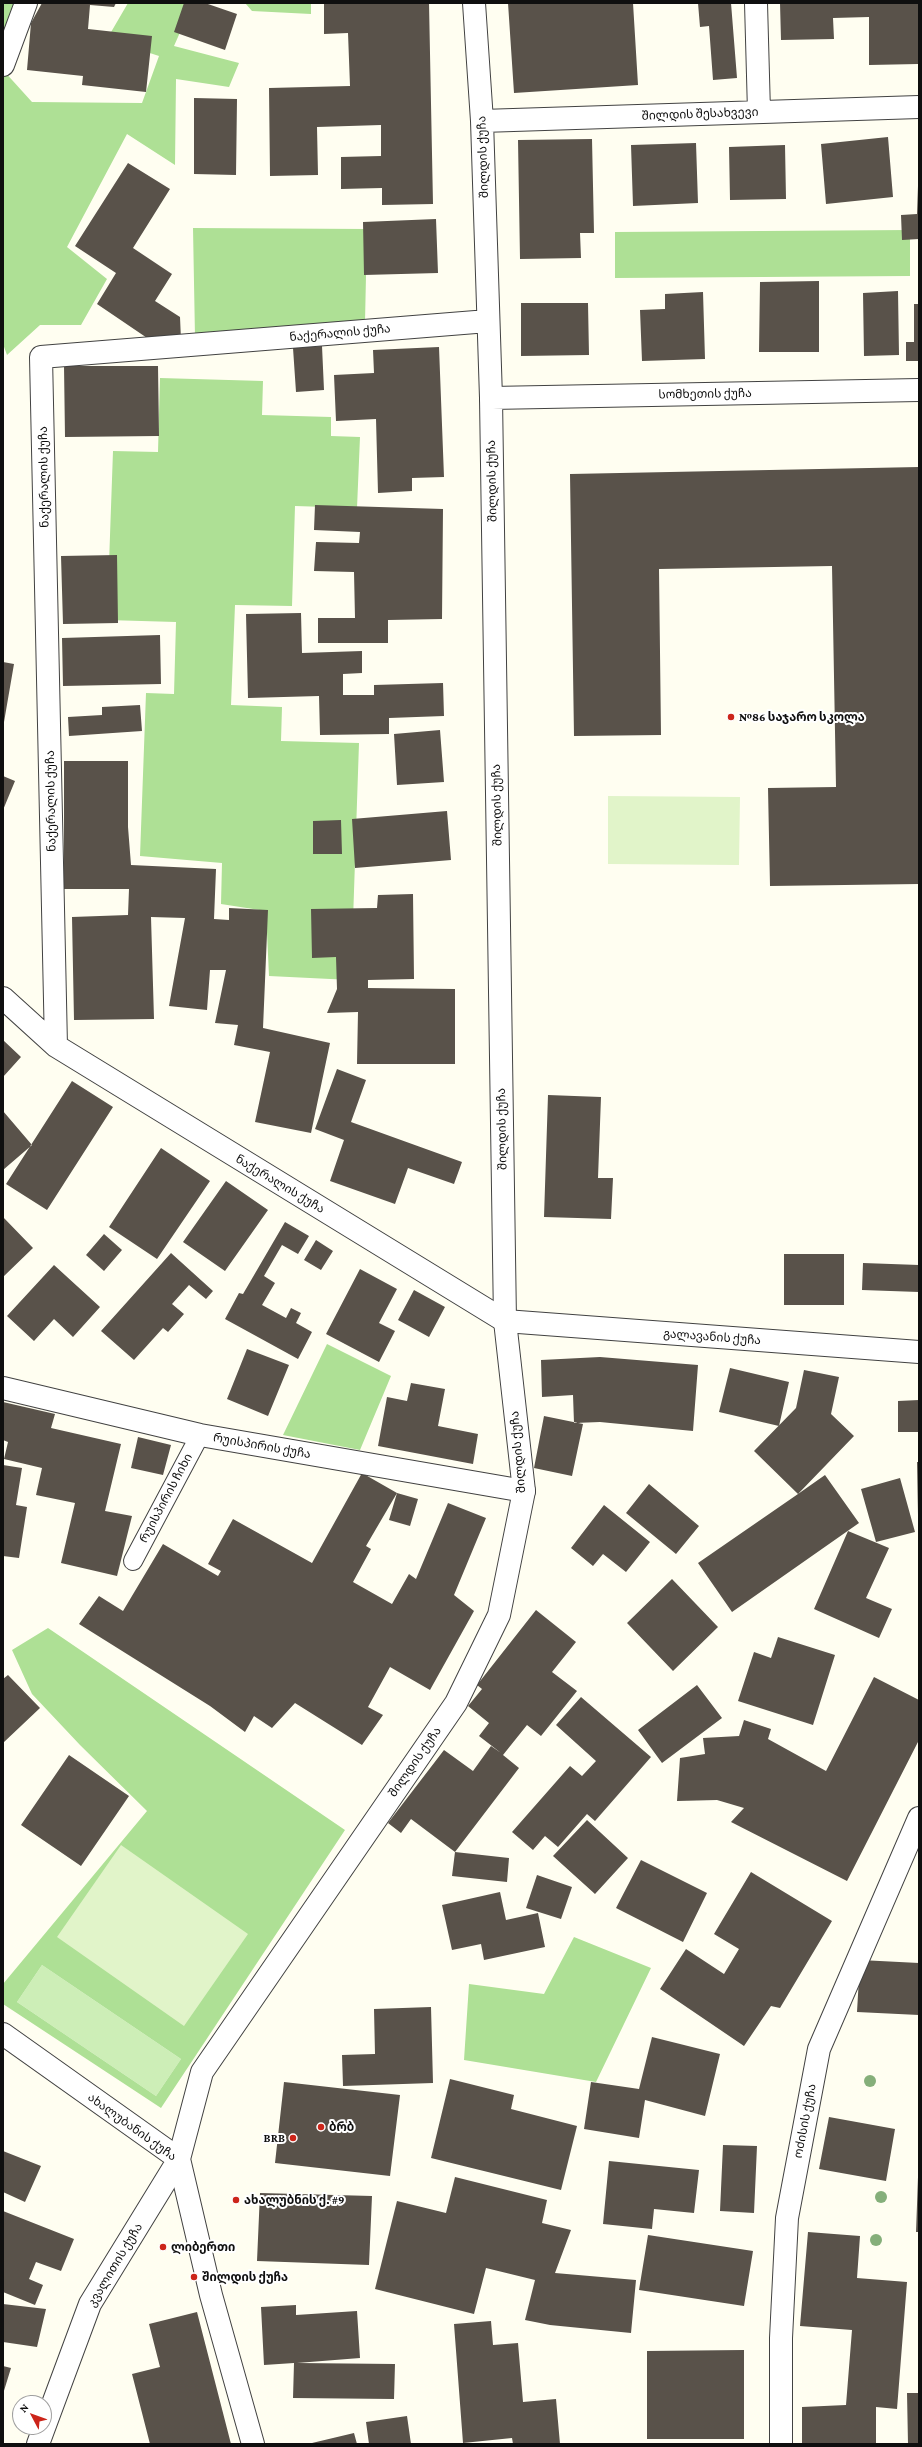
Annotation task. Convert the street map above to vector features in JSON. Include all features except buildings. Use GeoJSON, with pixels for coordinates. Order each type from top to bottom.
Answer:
{"type":"FeatureCollection","features":[{"type":"Feature","properties":{"kind":"street"},"geometry":{"type":"LineString","coordinates":[[3,65],[26,3]]}},
{"type":"Feature","properties":{"kind":"street","name":"შილდის ქუჩა"},"geometry":{"type":"LineString","coordinates":[[179,2159],[202,2072],[456,1703],[499,1615],[524,1491],[505,1321],[491,398],[482,121],[474,3]]}},
{"type":"Feature","properties":{"kind":"street"},"geometry":{"type":"LineString","coordinates":[[756,3],[760,112]]}},
{"type":"Feature","properties":{"kind":"street","name":"შილდის შესახვევი"},"geometry":{"type":"LineString","coordinates":[[482,121],[919,107]]}},
{"type":"Feature","properties":{"kind":"street","name":"ნაქერალის ქუჩა"},"geometry":{"type":"LineString","coordinates":[[56,1046],[41,357],[488,321]]}},
{"type":"Feature","properties":{"kind":"street","name":"სომხეთის ქუჩა"},"geometry":{"type":"LineString","coordinates":[[491,398],[919,390]]}},
{"type":"Feature","properties":{"kind":"street","name":"ნაქერალის ქუჩა"},"geometry":{"type":"LineString","coordinates":[[3,998],[56,1046],[505,1321]]}},
{"type":"Feature","properties":{"kind":"street","name":"გალავანის ქუჩა"},"geometry":{"type":"LineString","coordinates":[[505,1321],[919,1352]]}},
{"type":"Feature","properties":{"kind":"street","name":"რუისპირის ქუჩა"},"geometry":{"type":"LineString","coordinates":[[3,1388],[200,1436],[524,1491]]}},
{"type":"Feature","properties":{"kind":"street","name":"ოძისის ქუჩა"},"geometry":{"type":"LineString","coordinates":[[781,2444],[781,2338],[787,2218],[819,2049],[919,1818]]}},
{"type":"Feature","properties":{"kind":"street","name":"ახალუბანის ქუჩა"},"geometry":{"type":"LineString","coordinates":[[3,2034],[179,2159],[211,2295],[253,2444]]}},
{"type":"Feature","properties":{"kind":"street","name":"კვალითის ქუჩა"},"geometry":{"type":"LineString","coordinates":[[38,2444],[90,2304],[179,2159]]}},
{"type":"Feature","properties":{"kind":"lane","name":"რუისპირის ჩიხი"},"geometry":{"type":"LineString","coordinates":[[133,1561],[200,1436]]}},
{"type":"Feature","properties":{"kind":"green space"},"geometry":{"type":"Polygon","coordinates":[[[3,3],[16,3],[3,40],[3,3]]]}},
{"type":"Feature","properties":{"kind":"green space"},"geometry":{"type":"Polygon","coordinates":[[[128,3],[193,3],[174,46],[239,63],[229,87],[176,79],[175,165],[127,134],[67,247],[107,279],[81,325],[40,325],[7,355],[3,344],[3,70],[32,102],[142,103],[159,56],[107,39],[128,3]]]}},
{"type":"Feature","properties":{"kind":"green space"},"geometry":{"type":"Polygon","coordinates":[[[245,3],[311,3],[311,14],[252,11],[245,3]]]}},
{"type":"Feature","properties":{"kind":"green space"},"geometry":{"type":"Polygon","coordinates":[[[193,228],[367,229],[365,322],[195,337],[193,228]]]}},
{"type":"Feature","properties":{"kind":"green space"},"geometry":{"type":"Polygon","coordinates":[[[910,230],[910,276],[615,278],[615,232],[910,230]]]}},
{"type":"Feature","properties":{"kind":"green space"},"geometry":{"type":"Polygon","coordinates":[[[160,378],[263,381],[262,415],[331,417],[331,436],[360,437],[357,508],[295,506],[292,606],[235,605],[231,705],[282,707],[281,741],[359,743],[351,980],[269,976],[266,911],[221,904],[222,863],[140,856],[146,693],[174,694],[176,622],[107,620],[113,451],[158,452],[160,378]]]}},
{"type":"Feature","properties":{"kind":"green space"},"geometry":{"type":"Polygon","coordinates":[[[608,796],[740,797],[739,865],[608,864],[608,796]]]}},
{"type":"Feature","properties":{"kind":"green space"},"geometry":{"type":"Polygon","coordinates":[[[327,1344],[391,1376],[360,1450],[283,1435],[327,1344]]]}},
{"type":"Feature","properties":{"kind":"green space"},"geometry":{"type":"Polygon","coordinates":[[[48,1628],[345,1830],[161,2108],[3,2004],[3,1984],[147,1811],[80,1745],[32,1694],[12,1650],[48,1628]],[[42,1965],[17,2002],[156,2096],[181,2059],[42,1965]]]}},
{"type":"Feature","properties":{"kind":"green space"},"geometry":{"type":"Polygon","coordinates":[[[121,1845],[248,1934],[184,2026],[57,1937],[121,1845]]]}},
{"type":"Feature","properties":{"kind":"green space"},"geometry":{"type":"Polygon","coordinates":[[[574,1937],[651,1968],[596,2082],[464,2060],[469,1984],[544,1994],[574,1937]]]}},
{"type":"Feature","properties":{"kind":"green space"},"geometry":{"type":"Polygon","coordinates":[[[42,1965],[181,2059],[156,2096],[17,2002],[42,1965]]]}},
{"type":"Feature","properties":{"kind":"place","name":"№86 საჯარო სკოლა"},"geometry":{"type":"Point","coordinates":[731,717]}},
{"type":"Feature","properties":{"kind":"place","name":"ბრბ"},"geometry":{"type":"Point","coordinates":[321,2127]}},
{"type":"Feature","properties":{"kind":"place","name":"BRB"},"geometry":{"type":"Point","coordinates":[293,2138]}},
{"type":"Feature","properties":{"kind":"place","name":"ახალუბნის ქ. #9"},"geometry":{"type":"Point","coordinates":[236,2200]}},
{"type":"Feature","properties":{"kind":"place","name":"ლიბერთი"},"geometry":{"type":"Point","coordinates":[163,2247]}},
{"type":"Feature","properties":{"kind":"place","name":"შილდის ქუჩა"},"geometry":{"type":"Point","coordinates":[194,2277]}}]}
